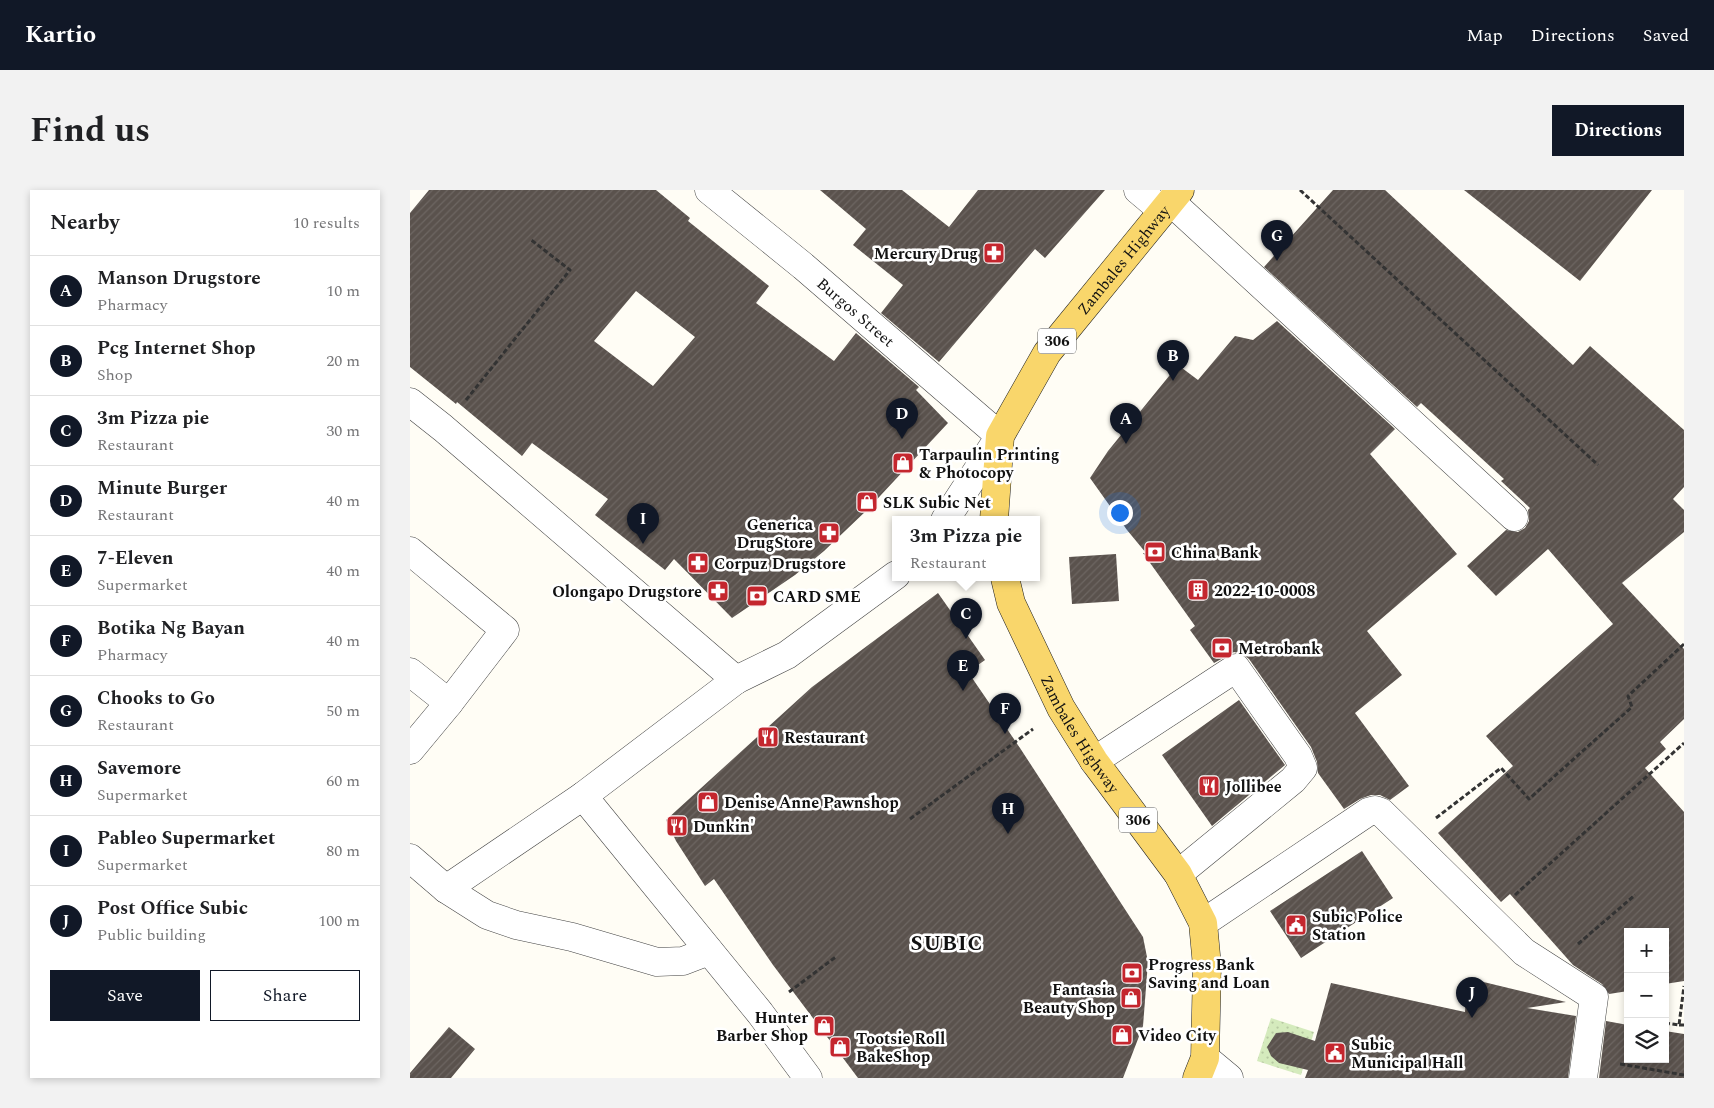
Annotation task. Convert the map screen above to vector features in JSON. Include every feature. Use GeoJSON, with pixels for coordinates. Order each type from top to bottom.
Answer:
{"type":"FeatureCollection","features":[{"type":"Feature","properties":{"kind":"main road","name":"Zambales Highway"},"geometry":{"type":"LineString","coordinates":[[994,516],[1000,436],[1047,354],[1171,201]]}},
{"type":"Feature","properties":{"kind":"main road","name":"Zambales Highway"},"geometry":{"type":"LineString","coordinates":[[1006,581],[1011,603],[1061,708],[1094,761],[1178,874],[1203,923],[1207,966],[1201,1068]]}},
{"type":"Feature","properties":{"kind":"street","name":"Burgos Street"},"geometry":{"type":"LineString","coordinates":[[709,190],[803,266],[1000,436]]}},
{"type":"Feature","properties":{"kind":"street"},"geometry":{"type":"LineString","coordinates":[[1138,190],[1171,201],[1514,517]]}},
{"type":"Feature","properties":{"kind":"street"},"geometry":{"type":"LineString","coordinates":[[410,402],[443,428],[736,680]]}},
{"type":"Feature","properties":{"kind":"street"},"geometry":{"type":"LineString","coordinates":[[948,516],[1000,436]]}},
{"type":"Feature","properties":{"kind":"street"},"geometry":{"type":"LineString","coordinates":[[410,551],[505,630],[410,750]]}},
{"type":"Feature","properties":{"kind":"street"},"geometry":{"type":"LineString","coordinates":[[446,889],[583,796],[736,680],[787,655],[892,578]]}},
{"type":"Feature","properties":{"kind":"street"},"geometry":{"type":"LineString","coordinates":[[1094,761],[1236,668],[1298,756],[1304,768],[1293,780],[1178,874]]}},
{"type":"Feature","properties":{"kind":"street"},"geometry":{"type":"LineString","coordinates":[[410,672],[448,703]]}},
{"type":"Feature","properties":{"kind":"street"},"geometry":{"type":"LineString","coordinates":[[583,796],[760,1013],[808,1078]]}},
{"type":"Feature","properties":{"kind":"street"},"geometry":{"type":"LineString","coordinates":[[1203,923],[1368,812],[1376,810],[1381,812],[1410,838],[1488,919],[1524,952],[1594,997],[1584,1068]]}},
{"type":"Feature","properties":{"kind":"street"},"geometry":{"type":"LineString","coordinates":[[410,858],[446,889],[487,915],[516,925],[572,937],[657,962],[683,961],[709,951]]}},
{"type":"Feature","properties":{"kind":"street"},"geometry":{"type":"LineString","coordinates":[[1201,1068],[1229,1078]]}},
{"type":"Feature","properties":{"kind":"path"},"geometry":{"type":"LineString","coordinates":[[1300,190],[1598,465]]}},
{"type":"Feature","properties":{"kind":"path"},"geometry":{"type":"LineString","coordinates":[[443,428],[570,270],[530,239]]}},
{"type":"Feature","properties":{"kind":"path"},"geometry":{"type":"LineString","coordinates":[[1410,838],[1501,768],[1529,799],[1632,707],[1628,696],[1684,644]]}},
{"type":"Feature","properties":{"kind":"path"},"geometry":{"type":"LineString","coordinates":[[910,819],[1061,708]]}},
{"type":"Feature","properties":{"kind":"path"},"geometry":{"type":"LineString","coordinates":[[1488,919],[1684,743]]}},
{"type":"Feature","properties":{"kind":"path"},"geometry":{"type":"LineString","coordinates":[[1550,969],[1634,895]]}},
{"type":"Feature","properties":{"kind":"path"},"geometry":{"type":"LineString","coordinates":[[760,1013],[837,956]]}},
{"type":"Feature","properties":{"kind":"path"},"geometry":{"type":"LineString","coordinates":[[1679,1025],[1684,986]]}},
{"type":"Feature","properties":{"kind":"path"},"geometry":{"type":"LineString","coordinates":[[1669,1024],[1684,1025]]}},
{"type":"Feature","properties":{"kind":"path"},"geometry":{"type":"LineString","coordinates":[[1584,1068],[1684,1075]]}},
{"type":"Feature","properties":{"kind":"green space"},"geometry":{"type":"Polygon","coordinates":[[[1271,1018],[1314,1032],[1301,1075],[1257,1061],[1271,1018]]]}},
{"type":"Feature","properties":{"kind":"building"},"geometry":{"type":"Polygon","coordinates":[[[429,190],[656,190],[690,218],[688,221],[769,286],[756,303],[834,361],[856,333],[919,387],[916,390],[948,423],[867,510],[824,551],[795,575],[732,618],[674,559],[665,570],[595,515],[608,499],[532,443],[522,456],[457,402],[456,404],[410,367],[410,213],[429,190]],[[636,291],[594,341],[653,386],[695,337],[636,291]]]}},
{"type":"Feature","properties":{"kind":"building"},"geometry":{"type":"Polygon","coordinates":[[[820,190],[902,190],[949,227],[978,190],[1105,190],[1045,258],[1035,249],[939,362],[881,313],[903,285],[853,245],[866,229],[820,190]]]}},
{"type":"Feature","properties":{"kind":"building"},"geometry":{"type":"Polygon","coordinates":[[[1333,190],[1385,190],[1573,365],[1590,346],[1684,430],[1684,487],[1673,499],[1684,510],[1684,532],[1622,583],[1684,649],[1684,719],[1660,742],[1666,749],[1645,768],[1684,812],[1684,981],[1669,983],[1669,928],[1624,928],[1624,992],[1609,994],[1602,984],[1573,965],[1510,894],[1501,902],[1438,833],[1513,766],[1486,736],[1613,624],[1548,549],[1496,596],[1467,566],[1506,530],[1518,532],[1525,528],[1529,521],[1528,510],[1530,508],[1501,481],[1504,479],[1421,403],[1417,407],[1264,267],[1333,190]]]}},
{"type":"Feature","properties":{"kind":"building"},"geometry":{"type":"Polygon","coordinates":[[[1464,190],[1652,190],[1580,281],[1464,190]]]}},
{"type":"Feature","properties":{"kind":"building"},"geometry":{"type":"Polygon","coordinates":[[[1277,321],[1395,429],[1370,454],[1457,554],[1367,631],[1402,675],[1355,713],[1409,786],[1390,800],[1380,795],[1371,795],[1360,799],[1344,809],[1318,773],[1317,762],[1311,747],[1249,659],[1242,654],[1234,652],[1214,663],[1190,630],[1195,626],[1143,553],[1146,553],[1090,478],[1108,451],[1178,365],[1198,380],[1235,336],[1253,340],[1277,321]]]}},
{"type":"Feature","properties":{"kind":"building"},"geometry":{"type":"Polygon","coordinates":[[[1116,554],[1119,601],[1072,604],[1069,557],[1116,554]]]}},
{"type":"Feature","properties":{"kind":"building"},"geometry":{"type":"Polygon","coordinates":[[[938,593],[985,660],[968,672],[1020,748],[1143,937],[1148,962],[1143,1026],[1123,1078],[858,1078],[773,965],[714,879],[705,886],[676,841],[666,820],[812,687],[938,593]]]}},
{"type":"Feature","properties":{"kind":"building"},"geometry":{"type":"Polygon","coordinates":[[[1239,700],[1285,765],[1212,826],[1162,755],[1239,700]]]}},
{"type":"Feature","properties":{"kind":"building"},"geometry":{"type":"Polygon","coordinates":[[[1362,851],[1393,898],[1301,958],[1270,911],[1362,851]]]}},
{"type":"Feature","properties":{"kind":"building"},"geometry":{"type":"Polygon","coordinates":[[[1467,978],[1566,1002],[1527,1008],[1576,1016],[1568,1078],[1305,1078],[1308,1070],[1279,1063],[1271,1056],[1267,1047],[1276,1033],[1288,1032],[1315,1041],[1331,983],[1465,1012],[1467,978]]]}},
{"type":"Feature","properties":{"kind":"building"},"geometry":{"type":"Polygon","coordinates":[[[1606,1021],[1624,1024],[1624,1063],[1669,1063],[1669,1032],[1684,1034],[1684,1078],[1599,1078],[1606,1021]]]}},
{"type":"Feature","properties":{"kind":"building"},"geometry":{"type":"Polygon","coordinates":[[[449,1027],[475,1049],[451,1078],[410,1078],[410,1073],[449,1027]]]}},
{"type":"Feature","properties":{"kind":"place","name":"Mercury Drug"},"geometry":{"type":"Point","coordinates":[994,253]}},
{"type":"Feature","properties":{"kind":"place","name":"Chooks to Go"},"geometry":{"type":"Point","coordinates":[1277,261]}},
{"type":"Feature","properties":{"kind":"place","name":"Pcg Internet Shop"},"geometry":{"type":"Point","coordinates":[1173,381]}},
{"type":"Feature","properties":{"kind":"place","name":"Minute Burger"},"geometry":{"type":"Point","coordinates":[902,439]}},
{"type":"Feature","properties":{"kind":"place","name":"Manson Drugstore"},"geometry":{"type":"Point","coordinates":[1126,444]}},
{"type":"Feature","properties":{"kind":"place","name":"Tarpaulin Printing & Photocopy"},"geometry":{"type":"Point","coordinates":[903,463]}},
{"type":"Feature","properties":{"kind":"place","name":"SLK Subic Net"},"geometry":{"type":"Point","coordinates":[867,502]}},
{"type":"Feature","properties":{"kind":"place","name":"Generica DrugStore"},"geometry":{"type":"Point","coordinates":[829,533]}},
{"type":"Feature","properties":{"kind":"place","name":"Pableo Supermarket"},"geometry":{"type":"Point","coordinates":[643,544]}},
{"type":"Feature","properties":{"kind":"place","name":"China Bank"},"geometry":{"type":"Point","coordinates":[1155,552]}},
{"type":"Feature","properties":{"kind":"place","name":"Corpuz Drugstore"},"geometry":{"type":"Point","coordinates":[698,563]}},
{"type":"Feature","properties":{"kind":"place","name":"2022-10-0008"},"geometry":{"type":"Point","coordinates":[1198,590]}},
{"type":"Feature","properties":{"kind":"place","name":"Olongapo Drugstore"},"geometry":{"type":"Point","coordinates":[718,591]}},
{"type":"Feature","properties":{"kind":"place","name":"CARD SME"},"geometry":{"type":"Point","coordinates":[757,596]}},
{"type":"Feature","properties":{"kind":"place","name":"3m Pizza pie"},"geometry":{"type":"Point","coordinates":[966,639]}},
{"type":"Feature","properties":{"kind":"place","name":"Metrobank"},"geometry":{"type":"Point","coordinates":[1222,648]}},
{"type":"Feature","properties":{"kind":"place","name":"7-Eleven"},"geometry":{"type":"Point","coordinates":[963,691]}},
{"type":"Feature","properties":{"kind":"place","name":"Botika Ng Bayan"},"geometry":{"type":"Point","coordinates":[1005,734]}},
{"type":"Feature","properties":{"kind":"place","name":"Restaurant"},"geometry":{"type":"Point","coordinates":[768,737]}},
{"type":"Feature","properties":{"kind":"place","name":"Jollibee"},"geometry":{"type":"Point","coordinates":[1209,786]}},
{"type":"Feature","properties":{"kind":"place","name":"Denise Anne Pawnshop"},"geometry":{"type":"Point","coordinates":[708,802]}},
{"type":"Feature","properties":{"kind":"place","name":"Dunkin'"},"geometry":{"type":"Point","coordinates":[677,826]}},
{"type":"Feature","properties":{"kind":"place","name":"Savemore"},"geometry":{"type":"Point","coordinates":[1008,834]}},
{"type":"Feature","properties":{"kind":"place","name":"Subic Police Station"},"geometry":{"type":"Point","coordinates":[1296,925]}},
{"type":"Feature","properties":{"kind":"place","name":"Progress Bank Saving and Loan"},"geometry":{"type":"Point","coordinates":[1132,973]}},
{"type":"Feature","properties":{"kind":"place","name":"Fantasia Beauty Shop"},"geometry":{"type":"Point","coordinates":[1131,998]}},
{"type":"Feature","properties":{"kind":"place","name":"Post Office Subic"},"geometry":{"type":"Point","coordinates":[1472,1018]}},
{"type":"Feature","properties":{"kind":"place","name":"Hunter Barber Shop"},"geometry":{"type":"Point","coordinates":[824,1026]}},
{"type":"Feature","properties":{"kind":"place","name":"Video City"},"geometry":{"type":"Point","coordinates":[1122,1035]}},
{"type":"Feature","properties":{"kind":"place","name":"Tootsie Roll BakeShop"},"geometry":{"type":"Point","coordinates":[840,1047]}},
{"type":"Feature","properties":{"kind":"place","name":"Subic Municipal Hall"},"geometry":{"type":"Point","coordinates":[1335,1053]}},
{"type":"Feature","properties":{"kind":"district","name":"SUBIC"},"geometry":{"type":"Point","coordinates":[947,943]}}]}
